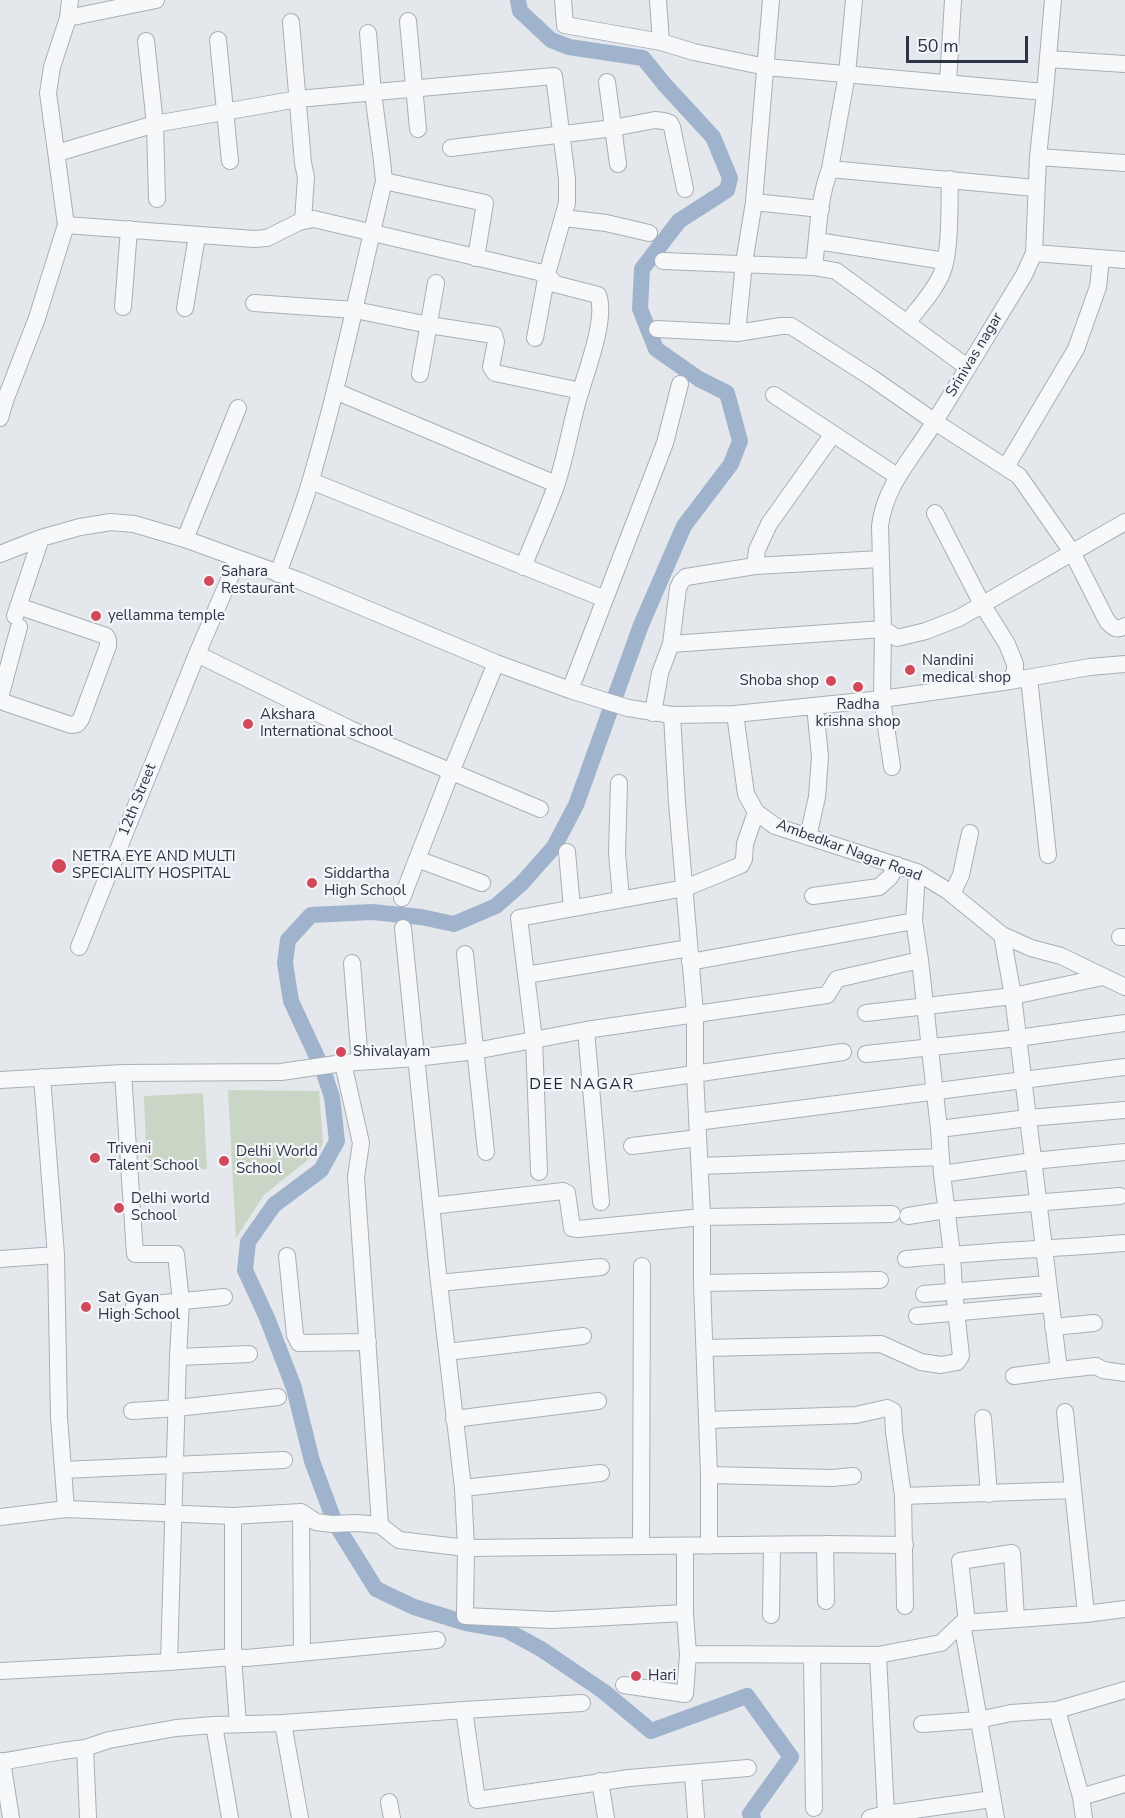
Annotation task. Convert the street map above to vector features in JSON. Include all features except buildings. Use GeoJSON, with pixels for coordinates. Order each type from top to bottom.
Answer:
{"type":"FeatureCollection","features":[{"type":"Feature","properties":{"kind":"street"},"geometry":{"type":"LineString","coordinates":[[0,418],[38,318],[66,225],[48,93],[52,67],[68,18],[70,0]]}},
{"type":"Feature","properties":{"kind":"street"},"geometry":{"type":"LineString","coordinates":[[68,18],[156,0]]}},
{"type":"Feature","properties":{"kind":"street"},"geometry":{"type":"LineString","coordinates":[[562,0],[565,25],[661,42],[694,52],[766,67],[1045,92]]}},
{"type":"Feature","properties":{"kind":"street"},"geometry":{"type":"LineString","coordinates":[[658,0],[661,42]]}},
{"type":"Feature","properties":{"kind":"street"},"geometry":{"type":"LineString","coordinates":[[737,333],[744,263],[754,202],[771,0]]}},
{"type":"Feature","properties":{"kind":"street"},"geometry":{"type":"LineString","coordinates":[[814,267],[821,209],[847,74],[854,0]]}},
{"type":"Feature","properties":{"kind":"street"},"geometry":{"type":"LineString","coordinates":[[948,82],[953,0]]}},
{"type":"Feature","properties":{"kind":"street","name":"Srinivas nagar"},"geometry":{"type":"LineString","coordinates":[[892,767],[882,699],[883,629],[880,526],[882,510],[897,476],[935,422],[1024,275],[1034,254],[1035,188],[1053,0]]}},
{"type":"Feature","properties":{"kind":"street"},"geometry":{"type":"LineString","coordinates":[[408,21],[418,129]]}},
{"type":"Feature","properties":{"kind":"street"},"geometry":{"type":"LineString","coordinates":[[291,22],[306,177],[303,221]]}},
{"type":"Feature","properties":{"kind":"street"},"geometry":{"type":"LineString","coordinates":[[278,574],[311,480],[355,310],[384,182],[368,33]]}},
{"type":"Feature","properties":{"kind":"street"},"geometry":{"type":"LineString","coordinates":[[218,40],[230,161]]}},
{"type":"Feature","properties":{"kind":"street"},"geometry":{"type":"LineString","coordinates":[[146,41],[155,124],[157,199]]}},
{"type":"Feature","properties":{"kind":"street"},"geometry":{"type":"LineString","coordinates":[[1048,59],[1125,64]]}},
{"type":"Feature","properties":{"kind":"street"},"geometry":{"type":"LineString","coordinates":[[57,153],[155,124],[298,99],[554,76],[567,179],[567,203],[547,274],[534,338]]}},
{"type":"Feature","properties":{"kind":"street"},"geometry":{"type":"LineString","coordinates":[[607,82],[618,164]]}},
{"type":"Feature","properties":{"kind":"street"},"geometry":{"type":"LineString","coordinates":[[451,148],[613,128],[655,120],[670,123],[672,127],[686,189]]}},
{"type":"Feature","properties":{"kind":"street"},"geometry":{"type":"LineString","coordinates":[[1038,157],[1125,163]]}},
{"type":"Feature","properties":{"kind":"street"},"geometry":{"type":"LineString","coordinates":[[830,169],[1035,188]]}},
{"type":"Feature","properties":{"kind":"street"},"geometry":{"type":"LineString","coordinates":[[907,323],[933,289],[942,272],[945,261],[950,179]]}},
{"type":"Feature","properties":{"kind":"street"},"geometry":{"type":"LineString","coordinates":[[384,182],[485,203],[476,258]]}},
{"type":"Feature","properties":{"kind":"street"},"geometry":{"type":"LineString","coordinates":[[754,202],[821,209]]}},
{"type":"Feature","properties":{"kind":"street"},"geometry":{"type":"LineString","coordinates":[[564,218],[606,223],[649,233]]}},
{"type":"Feature","properties":{"kind":"street"},"geometry":{"type":"LineString","coordinates":[[66,225],[254,239],[267,238],[303,221],[314,219],[547,274],[555,284],[598,295],[600,310],[592,359],[556,484],[523,567]]}},
{"type":"Feature","properties":{"kind":"street"},"geometry":{"type":"LineString","coordinates":[[123,306],[129,230]]}},
{"type":"Feature","properties":{"kind":"street"},"geometry":{"type":"LineString","coordinates":[[186,308],[196,236]]}},
{"type":"Feature","properties":{"kind":"street"},"geometry":{"type":"LineString","coordinates":[[818,241],[945,261]]}},
{"type":"Feature","properties":{"kind":"street"},"geometry":{"type":"LineString","coordinates":[[1034,254],[1125,260]]}},
{"type":"Feature","properties":{"kind":"street"},"geometry":{"type":"LineString","coordinates":[[1006,467],[1076,348],[1098,287],[1101,259]]}},
{"type":"Feature","properties":{"kind":"street"},"geometry":{"type":"LineString","coordinates":[[663,261],[814,267],[836,272],[967,367]]}},
{"type":"Feature","properties":{"kind":"street"},"geometry":{"type":"LineString","coordinates":[[420,374],[436,283]]}},
{"type":"Feature","properties":{"kind":"street"},"geometry":{"type":"LineString","coordinates":[[254,303],[355,310],[429,326],[494,335],[496,342],[491,367],[495,373],[581,391]]}},
{"type":"Feature","properties":{"kind":"street"},"geometry":{"type":"LineString","coordinates":[[657,329],[737,333],[791,326],[1019,476],[1072,552],[1107,621],[1115,629],[1125,626]]}},
{"type":"Feature","properties":{"kind":"street"},"geometry":{"type":"LineString","coordinates":[[570,690],[665,443],[680,384]]}},
{"type":"Feature","properties":{"kind":"street"},"geometry":{"type":"LineString","coordinates":[[335,391],[556,484]]}},
{"type":"Feature","properties":{"kind":"street"},"geometry":{"type":"LineString","coordinates":[[774,395],[897,476]]}},
{"type":"Feature","properties":{"kind":"street"},"geometry":{"type":"LineString","coordinates":[[185,539],[238,408]]}},
{"type":"Feature","properties":{"kind":"street"},"geometry":{"type":"LineString","coordinates":[[755,566],[757,550],[769,524],[833,434]]}},
{"type":"Feature","properties":{"kind":"street"},"geometry":{"type":"LineString","coordinates":[[311,480],[605,599]]}},
{"type":"Feature","properties":{"kind":"street"},"geometry":{"type":"LineString","coordinates":[[935,513],[982,604],[1007,644],[1015,664],[1015,671],[1010,681]]}},
{"type":"Feature","properties":{"kind":"street"},"geometry":{"type":"LineString","coordinates":[[0,554],[41,538],[80,527],[111,522],[134,524],[185,539],[300,581],[496,663],[570,690],[628,708],[672,716],[735,714],[882,699],[1090,667],[1125,664]]}},
{"type":"Feature","properties":{"kind":"street"},"geometry":{"type":"LineString","coordinates":[[671,644],[883,629],[897,638],[926,631],[959,618],[1125,522]]}},
{"type":"Feature","properties":{"kind":"street"},"geometry":{"type":"LineString","coordinates":[[19,619],[106,636],[108,646],[81,719],[77,724],[71,725],[1,700],[19,619],[41,538]]}},
{"type":"Feature","properties":{"kind":"street","name":"12th Street"},"geometry":{"type":"LineString","coordinates":[[79,947],[197,654],[238,559]]}},
{"type":"Feature","properties":{"kind":"street"},"geometry":{"type":"LineString","coordinates":[[653,713],[660,673],[671,644],[678,588],[686,577],[755,566],[880,560]]}},
{"type":"Feature","properties":{"kind":"street"},"geometry":{"type":"LineString","coordinates":[[0,659],[19,619]]}},
{"type":"Feature","properties":{"kind":"street"},"geometry":{"type":"LineString","coordinates":[[197,654],[350,729],[540,809]]}},
{"type":"Feature","properties":{"kind":"street"},"geometry":{"type":"LineString","coordinates":[[402,898],[496,663]]}},
{"type":"Feature","properties":{"kind":"street"},"geometry":{"type":"LineString","coordinates":[[1029,678],[1047,855]]}},
{"type":"Feature","properties":{"kind":"street"},"geometry":{"type":"LineString","coordinates":[[808,837],[817,797],[820,757],[815,706]]}},
{"type":"Feature","properties":{"kind":"street"},"geometry":{"type":"LineString","coordinates":[[538,1172],[534,1039],[519,918],[684,888],[741,865],[744,859],[745,844],[756,812],[746,794],[735,714]]}},
{"type":"Feature","properties":{"kind":"street"},"geometry":{"type":"LineString","coordinates":[[672,716],[676,803],[695,1013],[695,1074],[702,1217],[709,1475],[709,1546]]}},
{"type":"Feature","properties":{"kind":"street"},"geometry":{"type":"LineString","coordinates":[[619,783],[617,853],[621,899]]}},
{"type":"Feature","properties":{"kind":"street","name":"Ambedkar Nagar Road"},"geometry":{"type":"LineString","coordinates":[[756,812],[775,825],[917,872],[952,894],[1002,935],[1031,948],[1061,956],[1125,987]]}},
{"type":"Feature","properties":{"kind":"street"},"geometry":{"type":"LineString","coordinates":[[952,894],[961,875],[970,833]]}},
{"type":"Feature","properties":{"kind":"street"},"geometry":{"type":"LineString","coordinates":[[567,852],[572,908]]}},
{"type":"Feature","properties":{"kind":"street"},"geometry":{"type":"LineString","coordinates":[[417,860],[482,883]]}},
{"type":"Feature","properties":{"kind":"street"},"geometry":{"type":"LineString","coordinates":[[813,896],[879,887],[890,877],[897,865]]}},
{"type":"Feature","properties":{"kind":"street"},"geometry":{"type":"LineString","coordinates":[[705,1348],[881,1344],[921,1362],[941,1365],[957,1362],[961,1356],[926,1005],[914,921],[917,872]]}},
{"type":"Feature","properties":{"kind":"street"},"geometry":{"type":"LineString","coordinates":[[526,975],[690,955],[914,921]]}},
{"type":"Feature","properties":{"kind":"street"},"geometry":{"type":"LineString","coordinates":[[403,928],[439,1283],[463,1488],[466,1548],[465,1616],[552,1620],[685,1613]]}},
{"type":"Feature","properties":{"kind":"street"},"geometry":{"type":"LineString","coordinates":[[1002,935],[1013,996],[1059,1370]]}},
{"type":"Feature","properties":{"kind":"street"},"geometry":{"type":"LineString","coordinates":[[465,954],[486,1152]]}},
{"type":"Feature","properties":{"kind":"street"},"geometry":{"type":"LineString","coordinates":[[0,1080],[123,1073],[281,1072],[342,1063],[475,1051],[586,1030],[827,995],[837,979],[920,960]]}},
{"type":"Feature","properties":{"kind":"street"},"geometry":{"type":"LineString","coordinates":[[352,963],[360,1062]]}},
{"type":"Feature","properties":{"kind":"street"},"geometry":{"type":"LineString","coordinates":[[866,1013],[1013,996],[1103,977]]}},
{"type":"Feature","properties":{"kind":"street"},"geometry":{"type":"LineString","coordinates":[[866,1054],[1018,1038],[1125,1023]]}},
{"type":"Feature","properties":{"kind":"street"},"geometry":{"type":"LineString","coordinates":[[586,1030],[601,1202]]}},
{"type":"Feature","properties":{"kind":"street"},"geometry":{"type":"LineString","coordinates":[[633,1083],[843,1052]]}},
{"type":"Feature","properties":{"kind":"street"},"geometry":{"type":"LineString","coordinates":[[342,1063],[361,1143],[356,1178],[380,1525]]}},
{"type":"Feature","properties":{"kind":"street"},"geometry":{"type":"LineString","coordinates":[[632,1146],[697,1130],[934,1092],[1125,1067]]}},
{"type":"Feature","properties":{"kind":"street"},"geometry":{"type":"LineString","coordinates":[[123,1073],[135,1254],[176,1254],[181,1302],[168,1662]]}},
{"type":"Feature","properties":{"kind":"street"},"geometry":{"type":"LineString","coordinates":[[42,1077],[56,1255],[59,1417],[66,1509]]}},
{"type":"Feature","properties":{"kind":"street"},"geometry":{"type":"LineString","coordinates":[[939,1129],[1028,1118],[1125,1110]]}},
{"type":"Feature","properties":{"kind":"street"},"geometry":{"type":"LineString","coordinates":[[700,1166],[941,1166],[1033,1161],[1125,1152]]}},
{"type":"Feature","properties":{"kind":"street"},"geometry":{"type":"LineString","coordinates":[[431,1206],[563,1191],[567,1193],[573,1229],[702,1217],[900,1215],[1120,1196]]}},
{"type":"Feature","properties":{"kind":"street"},"geometry":{"type":"LineString","coordinates":[[906,1259],[952,1254],[1125,1244]]}},
{"type":"Feature","properties":{"kind":"street"},"geometry":{"type":"LineString","coordinates":[[0,1258],[56,1255]]}},
{"type":"Feature","properties":{"kind":"street"},"geometry":{"type":"LineString","coordinates":[[287,1256],[295,1335],[299,1343],[368,1342]]}},
{"type":"Feature","properties":{"kind":"street"},"geometry":{"type":"LineString","coordinates":[[641,1546],[642,1266]]}},
{"type":"Feature","properties":{"kind":"street"},"geometry":{"type":"LineString","coordinates":[[439,1283],[601,1267]]}},
{"type":"Feature","properties":{"kind":"street"},"geometry":{"type":"LineString","coordinates":[[702,1283],[880,1280]]}},
{"type":"Feature","properties":{"kind":"street"},"geometry":{"type":"LineString","coordinates":[[924,1294],[1048,1284]]}},
{"type":"Feature","properties":{"kind":"street"},"geometry":{"type":"LineString","coordinates":[[134,1306],[224,1297]]}},
{"type":"Feature","properties":{"kind":"street"},"geometry":{"type":"LineString","coordinates":[[917,1316],[1050,1304]]}},
{"type":"Feature","properties":{"kind":"street"},"geometry":{"type":"LineString","coordinates":[[1053,1327],[1094,1323]]}},
{"type":"Feature","properties":{"kind":"street"},"geometry":{"type":"LineString","coordinates":[[447,1352],[583,1336]]}},
{"type":"Feature","properties":{"kind":"street"},"geometry":{"type":"LineString","coordinates":[[178,1357],[249,1354]]}},
{"type":"Feature","properties":{"kind":"street"},"geometry":{"type":"LineString","coordinates":[[1014,1376],[1096,1366],[1103,1370],[1125,1373]]}},
{"type":"Feature","properties":{"kind":"street"},"geometry":{"type":"LineString","coordinates":[[132,1411],[278,1396]]}},
{"type":"Feature","properties":{"kind":"street"},"geometry":{"type":"LineString","coordinates":[[454,1419],[598,1401]]}},
{"type":"Feature","properties":{"kind":"street"},"geometry":{"type":"LineString","coordinates":[[707,1420],[856,1415],[887,1408],[893,1411],[903,1496],[905,1606]]}},
{"type":"Feature","properties":{"kind":"street"},"geometry":{"type":"LineString","coordinates":[[1065,1412],[1086,1614]]}},
{"type":"Feature","properties":{"kind":"street"},"geometry":{"type":"LineString","coordinates":[[983,1418],[989,1494]]}},
{"type":"Feature","properties":{"kind":"street"},"geometry":{"type":"LineString","coordinates":[[63,1470],[284,1460]]}},
{"type":"Feature","properties":{"kind":"street"},"geometry":{"type":"LineString","coordinates":[[463,1488],[601,1473]]}},
{"type":"Feature","properties":{"kind":"street"},"geometry":{"type":"LineString","coordinates":[[709,1475],[832,1478],[853,1476]]}},
{"type":"Feature","properties":{"kind":"street"},"geometry":{"type":"LineString","coordinates":[[903,1496],[1073,1490]]}},
{"type":"Feature","properties":{"kind":"street"},"geometry":{"type":"LineString","coordinates":[[0,1517],[66,1509],[233,1516],[301,1512],[316,1522],[332,1524],[357,1522],[380,1525],[399,1540],[466,1548],[905,1545]]}},
{"type":"Feature","properties":{"kind":"street"},"geometry":{"type":"LineString","coordinates":[[301,1512],[302,1652]]}},
{"type":"Feature","properties":{"kind":"street"},"geometry":{"type":"LineString","coordinates":[[233,1516],[233,1657],[238,1724]]}},
{"type":"Feature","properties":{"kind":"street"},"geometry":{"type":"LineString","coordinates":[[825,1544],[826,1601]]}},
{"type":"Feature","properties":{"kind":"street"},"geometry":{"type":"LineString","coordinates":[[624,1685],[685,1694],[688,1654],[685,1613],[685,1546]]}},
{"type":"Feature","properties":{"kind":"street"},"geometry":{"type":"LineString","coordinates":[[771,1615],[772,1546]]}},
{"type":"Feature","properties":{"kind":"street"},"geometry":{"type":"LineString","coordinates":[[996,1818],[978,1720],[964,1623],[960,1561],[1012,1553],[1016,1619]]}},
{"type":"Feature","properties":{"kind":"street"},"geometry":{"type":"LineString","coordinates":[[688,1654],[878,1655],[941,1643],[964,1623],[1125,1609]]}},
{"type":"Feature","properties":{"kind":"street"},"geometry":{"type":"LineString","coordinates":[[0,1671],[247,1658],[437,1641]]}},
{"type":"Feature","properties":{"kind":"street"},"geometry":{"type":"LineString","coordinates":[[812,1654],[814,1808]]}},
{"type":"Feature","properties":{"kind":"street"},"geometry":{"type":"LineString","coordinates":[[878,1655],[878,1816],[992,1798]]}},
{"type":"Feature","properties":{"kind":"street"},"geometry":{"type":"LineString","coordinates":[[922,1724],[1057,1710],[1125,1690]]}},
{"type":"Feature","properties":{"kind":"street"},"geometry":{"type":"LineString","coordinates":[[11,1818],[1,1762],[85,1748],[131,1735],[214,1725],[284,1723],[582,1703]]}},
{"type":"Feature","properties":{"kind":"street"},"geometry":{"type":"LineString","coordinates":[[464,1710],[477,1800],[600,1781],[748,1768]]}},
{"type":"Feature","properties":{"kind":"street"},"geometry":{"type":"LineString","coordinates":[[1057,1710],[1081,1797],[1084,1818]]}},
{"type":"Feature","properties":{"kind":"street"},"geometry":{"type":"LineString","coordinates":[[284,1723],[300,1818]]}},
{"type":"Feature","properties":{"kind":"street"},"geometry":{"type":"LineString","coordinates":[[214,1725],[230,1818]]}},
{"type":"Feature","properties":{"kind":"street"},"geometry":{"type":"LineString","coordinates":[[85,1748],[88,1816]]}},
{"type":"Feature","properties":{"kind":"street"},"geometry":{"type":"LineString","coordinates":[[693,1773],[696,1818]]}},
{"type":"Feature","properties":{"kind":"street"},"geometry":{"type":"LineString","coordinates":[[600,1781],[606,1818]]}},
{"type":"Feature","properties":{"kind":"street"},"geometry":{"type":"LineString","coordinates":[[1081,1797],[1125,1784]]}},
{"type":"Feature","properties":{"kind":"green space"},"geometry":{"type":"Polygon","coordinates":[[[228,1090],[319,1091],[323,1142],[320,1150],[264,1195],[236,1238],[228,1090]]]}},
{"type":"Feature","properties":{"kind":"green space"},"geometry":{"type":"Polygon","coordinates":[[[203,1093],[207,1169],[147,1172],[144,1096],[203,1093]]]}},
{"type":"Feature","properties":{"kind":"waterway"},"geometry":{"type":"LineString","coordinates":[[518,0],[520,11],[551,40],[569,47],[643,58],[713,137],[730,178],[727,190],[679,221],[642,269],[640,309],[656,349],[699,379],[727,393],[740,441],[731,464],[684,526],[641,625],[576,805],[554,847],[522,883],[496,906],[454,924],[421,917],[372,912],[311,915],[288,940],[285,963],[291,1001],[323,1070],[332,1097],[337,1141],[321,1170],[274,1205],[248,1242],[245,1270],[267,1318],[294,1388],[312,1461],[335,1523],[376,1589],[414,1607],[466,1623],[506,1630],[541,1649],[603,1691],[651,1731],[747,1696],[791,1757],[750,1814],[753,1818]]}},
{"type":"Feature","properties":{"kind":"place","name":"Sahara Restaurant"},"geometry":{"type":"Point","coordinates":[209,581]}},
{"type":"Feature","properties":{"kind":"place","name":"yellamma temple"},"geometry":{"type":"Point","coordinates":[96,616]}},
{"type":"Feature","properties":{"kind":"place","name":"Nandini medical shop"},"geometry":{"type":"Point","coordinates":[910,670]}},
{"type":"Feature","properties":{"kind":"place","name":"Shoba shop"},"geometry":{"type":"Point","coordinates":[831,681]}},
{"type":"Feature","properties":{"kind":"place","name":"Radha krishna shop"},"geometry":{"type":"Point","coordinates":[858,687]}},
{"type":"Feature","properties":{"kind":"place","name":"Akshara International school"},"geometry":{"type":"Point","coordinates":[248,724]}},
{"type":"Feature","properties":{"kind":"place","name":"NETRA EYE AND MULTI SPECIALITY HOSPITAL"},"geometry":{"type":"Point","coordinates":[59,866]}},
{"type":"Feature","properties":{"kind":"place","name":"Siddartha High School"},"geometry":{"type":"Point","coordinates":[312,883]}},
{"type":"Feature","properties":{"kind":"place","name":"Shivalayam"},"geometry":{"type":"Point","coordinates":[341,1052]}},
{"type":"Feature","properties":{"kind":"place","name":"Triveni Talent School"},"geometry":{"type":"Point","coordinates":[95,1158]}},
{"type":"Feature","properties":{"kind":"place","name":"Delhi World School"},"geometry":{"type":"Point","coordinates":[224,1161]}},
{"type":"Feature","properties":{"kind":"place","name":"Delhi world School"},"geometry":{"type":"Point","coordinates":[119,1208]}},
{"type":"Feature","properties":{"kind":"place","name":"Sat Gyan High School"},"geometry":{"type":"Point","coordinates":[86,1307]}},
{"type":"Feature","properties":{"kind":"place","name":"Hari"},"geometry":{"type":"Point","coordinates":[636,1676]}},
{"type":"Feature","properties":{"kind":"district","name":"DEE NAGAR"},"geometry":{"type":"Point","coordinates":[582,1085]}}]}
